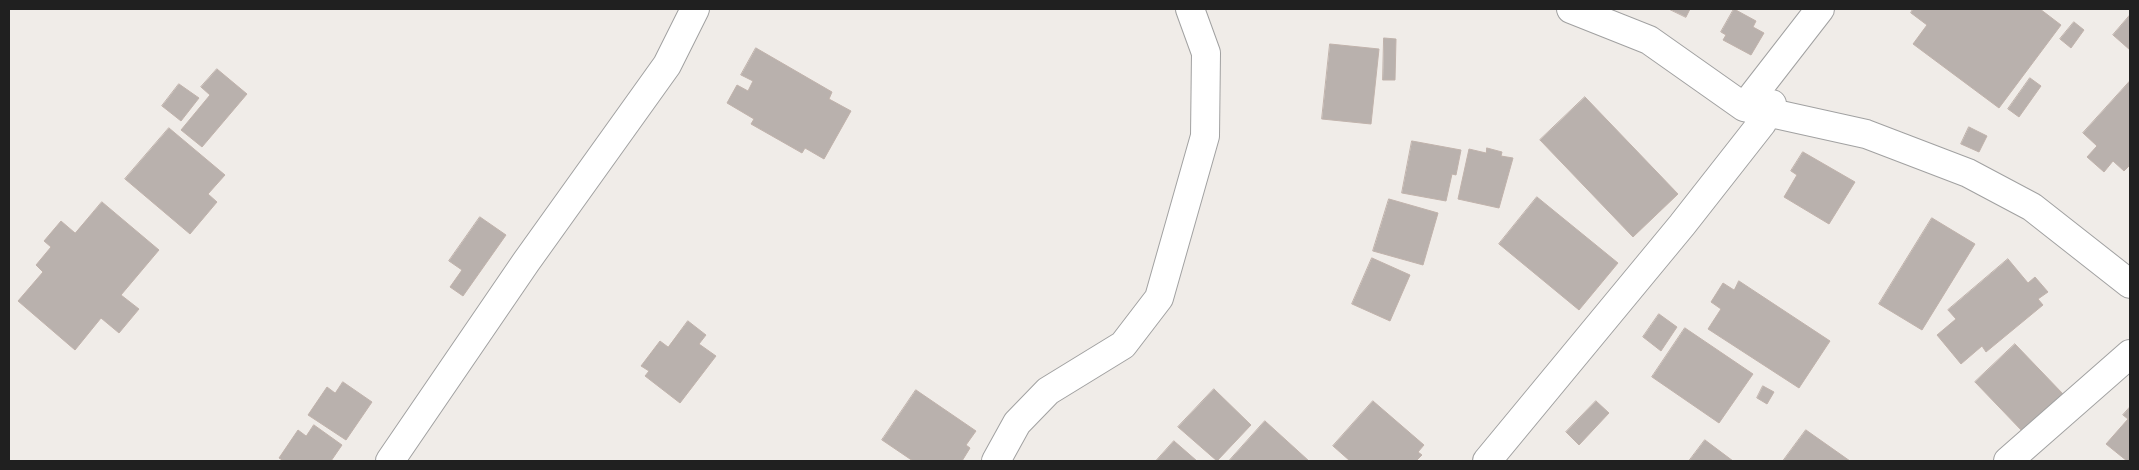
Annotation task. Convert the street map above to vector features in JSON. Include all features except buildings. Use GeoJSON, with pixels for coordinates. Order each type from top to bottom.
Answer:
{"type":"FeatureCollection","features":[{"type":"Feature","properties":{"kind":"street"},"geometry":{"type":"LineString","coordinates":[[390,461],[532,254],[667,65],[694,9]]}},
{"type":"Feature","properties":{"kind":"street"},"geometry":{"type":"LineString","coordinates":[[996,461],[1017,423],[1048,391],[1123,345],[1159,298],[1206,136],[1206,53],[1190,9]]}},
{"type":"Feature","properties":{"kind":"street"},"geometry":{"type":"LineString","coordinates":[[1571,9],[1649,40],[1744,106],[1866,134],[1968,174],[2032,207],[2130,284]]}},
{"type":"Feature","properties":{"kind":"street"},"geometry":{"type":"LineString","coordinates":[[1744,106],[1820,9]]}},
{"type":"Feature","properties":{"kind":"street"},"geometry":{"type":"LineString","coordinates":[[1487,461],[1682,225],[1762,123],[1772,104],[1744,106]]}},
{"type":"Feature","properties":{"kind":"street"},"geometry":{"type":"LineString","coordinates":[[2008,461],[2130,354]]}}]}
